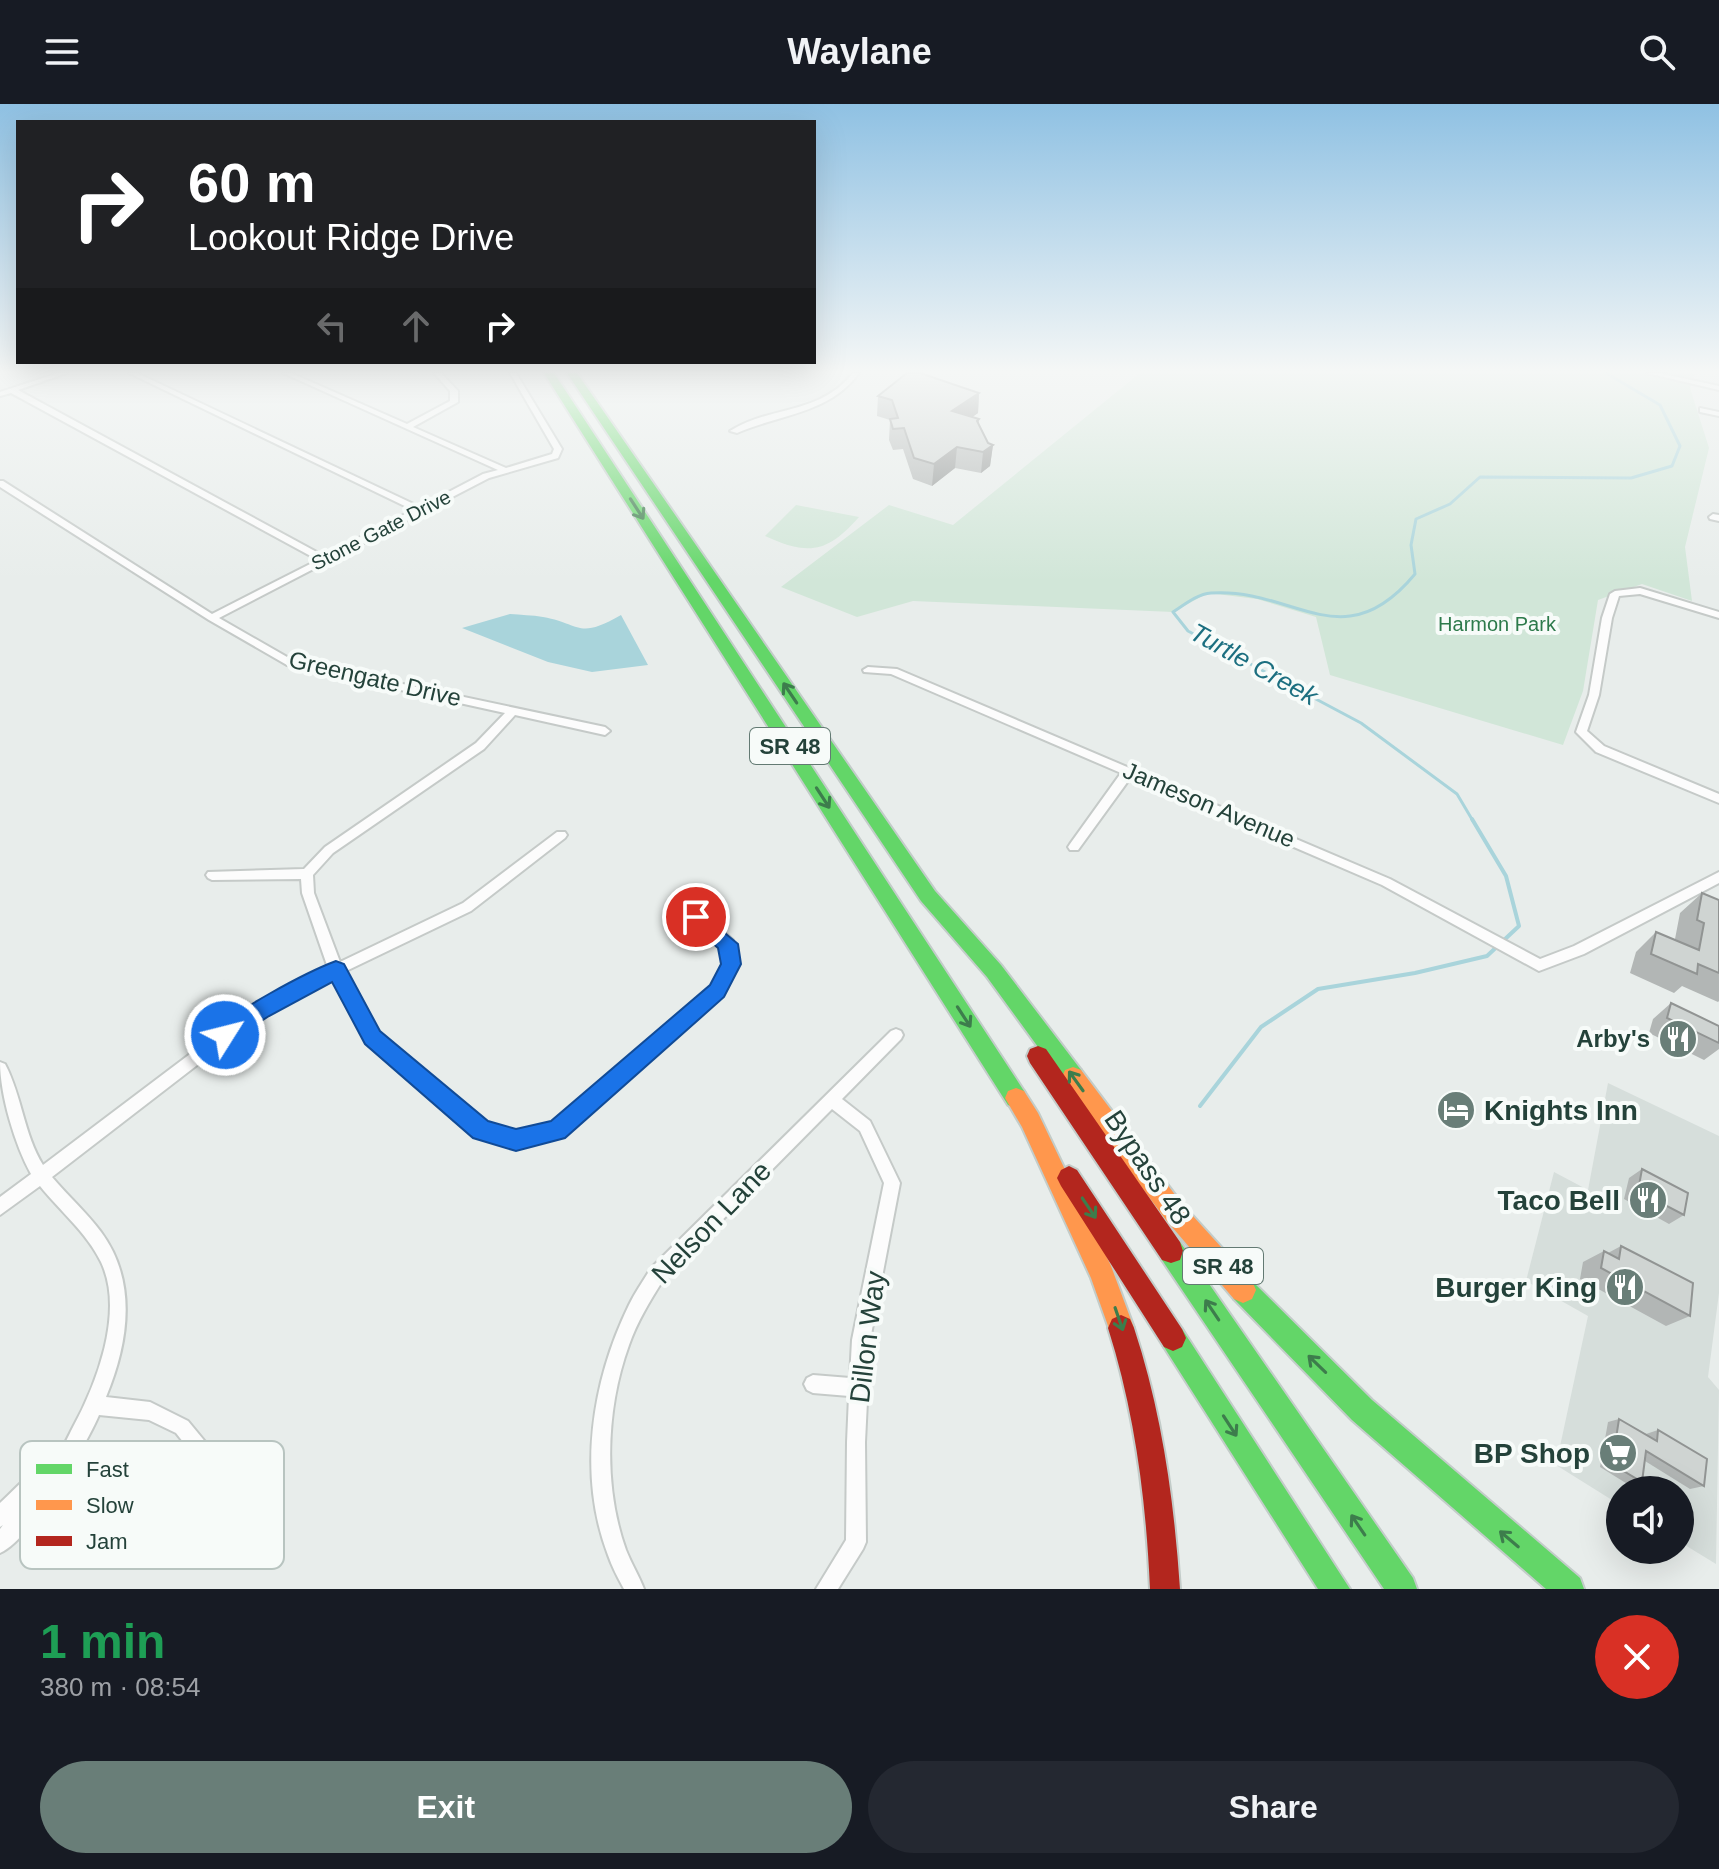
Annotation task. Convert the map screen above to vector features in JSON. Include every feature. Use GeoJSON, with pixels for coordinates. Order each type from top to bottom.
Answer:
{"type":"FeatureCollection","features":[{"type":"Feature","properties":{"kind":"highway","name":"SR 48"},"geometry":{"type":"LineString","coordinates":[[594,442],[1030,1120],[1102,1275],[1131,1357],[1151,1441],[1161,1509],[1165,1589]]}},
{"type":"Feature","properties":{"kind":"highway","name":"SR 48"},"geometry":{"type":"LineString","coordinates":[[619,442],[928,896],[972,940],[1150,1182],[1225,1268],[1385,1430],[1569,1589]]}},
{"type":"Feature","properties":{"kind":"highway","name":"Bypass 48"},"geometry":{"type":"LineString","coordinates":[[928,896],[1402,1589]]}},
{"type":"Feature","properties":{"kind":"highway"},"geometry":{"type":"LineString","coordinates":[[1030,1120],[1335,1589]]}},
{"type":"Feature","properties":{"kind":"street"},"geometry":{"type":"LineString","coordinates":[[108,442],[323,559]]}},
{"type":"Feature","properties":{"kind":"street"},"geometry":{"type":"LineString","coordinates":[[277,442],[419,510]]}},
{"type":"Feature","properties":{"kind":"street"},"geometry":{"type":"LineString","coordinates":[[444,442],[504,470]]}},
{"type":"Feature","properties":{"kind":"street","name":"Stone Gate Drive"},"geometry":{"type":"LineString","coordinates":[[212,618],[419,510],[504,470],[555,456],[558,449],[554,442]]}},
{"type":"Feature","properties":{"kind":"street","name":"Greengate Drive"},"geometry":{"type":"LineString","coordinates":[[0,483],[212,618],[291,663],[605,731]]}},
{"type":"Feature","properties":{"kind":"street"},"geometry":{"type":"LineString","coordinates":[[1719,615],[1648,593],[1625,590],[1612,601],[1594,695],[1581,732],[1600,749],[1719,799]]}},
{"type":"Feature","properties":{"kind":"street","name":"Jameson Avenue"},"geometry":{"type":"LineString","coordinates":[[868,670],[893,671],[1386,882],[1539,965],[1579,950],[1719,877]]}},
{"type":"Feature","properties":{"kind":"street"},"geometry":{"type":"LineString","coordinates":[[513,711],[480,746],[329,850],[307,874],[308,893],[336,970],[372,1037],[481,1130],[516,1140],[557,1130],[717,991],[731,964],[728,944],[696,917]]}},
{"type":"Feature","properties":{"kind":"street"},"geometry":{"type":"LineString","coordinates":[[1074,847],[1129,771]]}},
{"type":"Feature","properties":{"kind":"street"},"geometry":{"type":"LineString","coordinates":[[0,1207],[248,1018],[336,970],[467,907],[561,835]]}},
{"type":"Feature","properties":{"kind":"street"},"geometry":{"type":"LineString","coordinates":[[212,875],[307,874]]}},
{"type":"Feature","properties":{"kind":"street","name":"Nelson Lane"},"geometry":{"type":"LineString","coordinates":[[634,1589],[618,1562],[606,1524],[602,1422],[609,1378],[641,1296],[657,1274],[896,1035]]}},
{"type":"Feature","properties":{"kind":"street"},"geometry":{"type":"LineString","coordinates":[[0,1069],[12,1093],[28,1149],[42,1175],[102,1248],[118,1285],[117,1333],[111,1361],[94,1405],[73,1441]]}},
{"type":"Feature","properties":{"kind":"street","name":"Dillon Way"},"geometry":{"type":"LineString","coordinates":[[826,1589],[856,1542],[861,1340],[892,1183],[865,1126],[832,1100]]}},
{"type":"Feature","properties":{"kind":"street"},"geometry":{"type":"LineString","coordinates":[[813,1384],[858,1388]]}},
{"type":"Feature","properties":{"kind":"street"},"geometry":{"type":"LineString","coordinates":[[94,1405],[150,1411],[182,1427],[193,1441]]}},
{"type":"Feature","properties":{"kind":"street"},"geometry":{"type":"LineString","coordinates":[[0,1517],[20,1497]]}},
{"type":"Feature","properties":{"kind":"street"},"geometry":{"type":"LineString","coordinates":[[0,1543],[20,1522]]}},
{"type":"Feature","properties":{"kind":"shaded area"},"geometry":{"type":"Polygon","coordinates":[[[1608,1083],[1719,1136],[1719,1293],[1708,1377],[1719,1390],[1716,1564],[1694,1551],[1694,1476],[1606,1476],[1606,1496],[1556,1465],[1588,1316],[1526,1281],[1554,1172],[1588,1190],[1608,1083]]]}},
{"type":"Feature","properties":{"kind":"green space","name":"Harmon Park"},"geometry":{"type":"Polygon","coordinates":[[[1055,442],[1707,442],[1709,448],[1685,547],[1692,601],[1642,584],[1598,600],[1583,691],[1563,745],[1330,675],[1316,617],[1257,599],[1208,593],[1173,612],[913,601],[857,617],[781,587],[889,505],[953,525],[1055,442]]]}},
{"type":"Feature","properties":{"kind":"green space"},"geometry":{"type":"Polygon","coordinates":[[[796,505],[859,517],[837,538],[816,548],[794,547],[765,536],[796,505]]]}},
{"type":"Feature","properties":{"kind":"water"},"geometry":{"type":"Polygon","coordinates":[[[510,614],[543,617],[580,628],[596,627],[621,615],[648,665],[592,672],[548,662],[462,628],[510,614]]]}},
{"type":"Feature","properties":{"kind":"building"},"geometry":{"type":"Polygon","coordinates":[[[909,442],[988,442],[993,445],[983,452],[957,447],[934,464],[914,458],[909,442]]]}},
{"type":"Feature","properties":{"kind":"building"},"geometry":{"type":"Polygon","coordinates":[[[1702,893],[1719,900],[1719,973],[1698,964],[1697,974],[1651,954],[1656,932],[1699,950],[1704,923],[1697,920],[1702,893]]]}},
{"type":"Feature","properties":{"kind":"building"},"geometry":{"type":"Polygon","coordinates":[[[1671,1003],[1719,1026],[1719,1043],[1667,1018],[1671,1003]]]}},
{"type":"Feature","properties":{"kind":"building"},"geometry":{"type":"Polygon","coordinates":[[[1642,1169],[1688,1193],[1684,1215],[1638,1191],[1642,1169]]]}},
{"type":"Feature","properties":{"kind":"building"},"geometry":{"type":"Polygon","coordinates":[[[1621,1246],[1693,1283],[1690,1316],[1601,1268],[1604,1251],[1619,1259],[1621,1246]]]}},
{"type":"Feature","properties":{"kind":"building"},"geometry":{"type":"Polygon","coordinates":[[[1619,1419],[1657,1441],[1658,1430],[1707,1459],[1704,1486],[1694,1480],[1694,1476],[1687,1476],[1646,1451],[1643,1476],[1632,1476],[1612,1464],[1619,1419]]]}},
{"type":"Feature","properties":{"kind":"waterway","name":"Turtle Creek"},"geometry":{"type":"LineString","coordinates":[[1473,821],[1457,794],[1361,723],[1188,631],[1173,612],[1211,593],[1241,594],[1317,614],[1341,617],[1364,613],[1389,600],[1415,574],[1411,545],[1416,519],[1450,504],[1480,477],[1631,478],[1672,466],[1680,446],[1678,442]]}},
{"type":"Feature","properties":{"kind":"waterway","name":"Turtle Creek"},"geometry":{"type":"LineString","coordinates":[[1200,1106],[1261,1027],[1318,989],[1415,973],[1487,956],[1519,926],[1506,876],[1472,819]]}},
{"type":"Feature","properties":{"kind":"traffic: fast"},"geometry":{"type":"LineString","coordinates":[[594,442],[1016,1098]]}},
{"type":"Feature","properties":{"kind":"traffic: fast"},"geometry":{"type":"LineString","coordinates":[[619,442],[928,896],[994,971],[1073,1077]]}},
{"type":"Feature","properties":{"kind":"traffic: fast"},"geometry":{"type":"LineString","coordinates":[[1171,1251],[1402,1589]]}},
{"type":"Feature","properties":{"kind":"traffic: fast"},"geometry":{"type":"LineString","coordinates":[[1243,1290],[1362,1410],[1569,1589]]}},
{"type":"Feature","properties":{"kind":"traffic: fast"},"geometry":{"type":"LineString","coordinates":[[1173,1338],[1335,1589]]}},
{"type":"Feature","properties":{"kind":"traffic: slow"},"geometry":{"type":"LineString","coordinates":[[1073,1077],[1174,1212],[1243,1290]]}},
{"type":"Feature","properties":{"kind":"traffic: slow"},"geometry":{"type":"LineString","coordinates":[[1016,1098],[1030,1120],[1102,1275],[1121,1328]]}},
{"type":"Feature","properties":{"kind":"traffic: jam"},"geometry":{"type":"LineString","coordinates":[[1038,1056],[1171,1251]]}},
{"type":"Feature","properties":{"kind":"traffic: jam"},"geometry":{"type":"LineString","coordinates":[[1069,1178],[1173,1338]]}},
{"type":"Feature","properties":{"kind":"traffic: jam"},"geometry":{"type":"LineString","coordinates":[[1121,1328],[1140,1392],[1153,1457],[1165,1589]]}},
{"type":"Feature","properties":{"kind":"place","name":"Arby's"},"geometry":{"type":"Point","coordinates":[1678,1039]}},
{"type":"Feature","properties":{"kind":"place","name":"Knights Inn"},"geometry":{"type":"Point","coordinates":[1456,1110]}},
{"type":"Feature","properties":{"kind":"place","name":"Taco Bell"},"geometry":{"type":"Point","coordinates":[1648,1200]}},
{"type":"Feature","properties":{"kind":"place","name":"Burger King"},"geometry":{"type":"Point","coordinates":[1625,1287]}},
{"type":"Feature","properties":{"kind":"place","name":"BP Shop"},"geometry":{"type":"Point","coordinates":[1618,1453]}},
{"type":"Feature","properties":{"kind":"route"},"geometry":{"type":"LineString","coordinates":[[225,1035],[261,1010],[336,970],[372,1037],[481,1130],[516,1140],[557,1130],[717,991],[731,964],[728,944],[696,917]]}}]}
